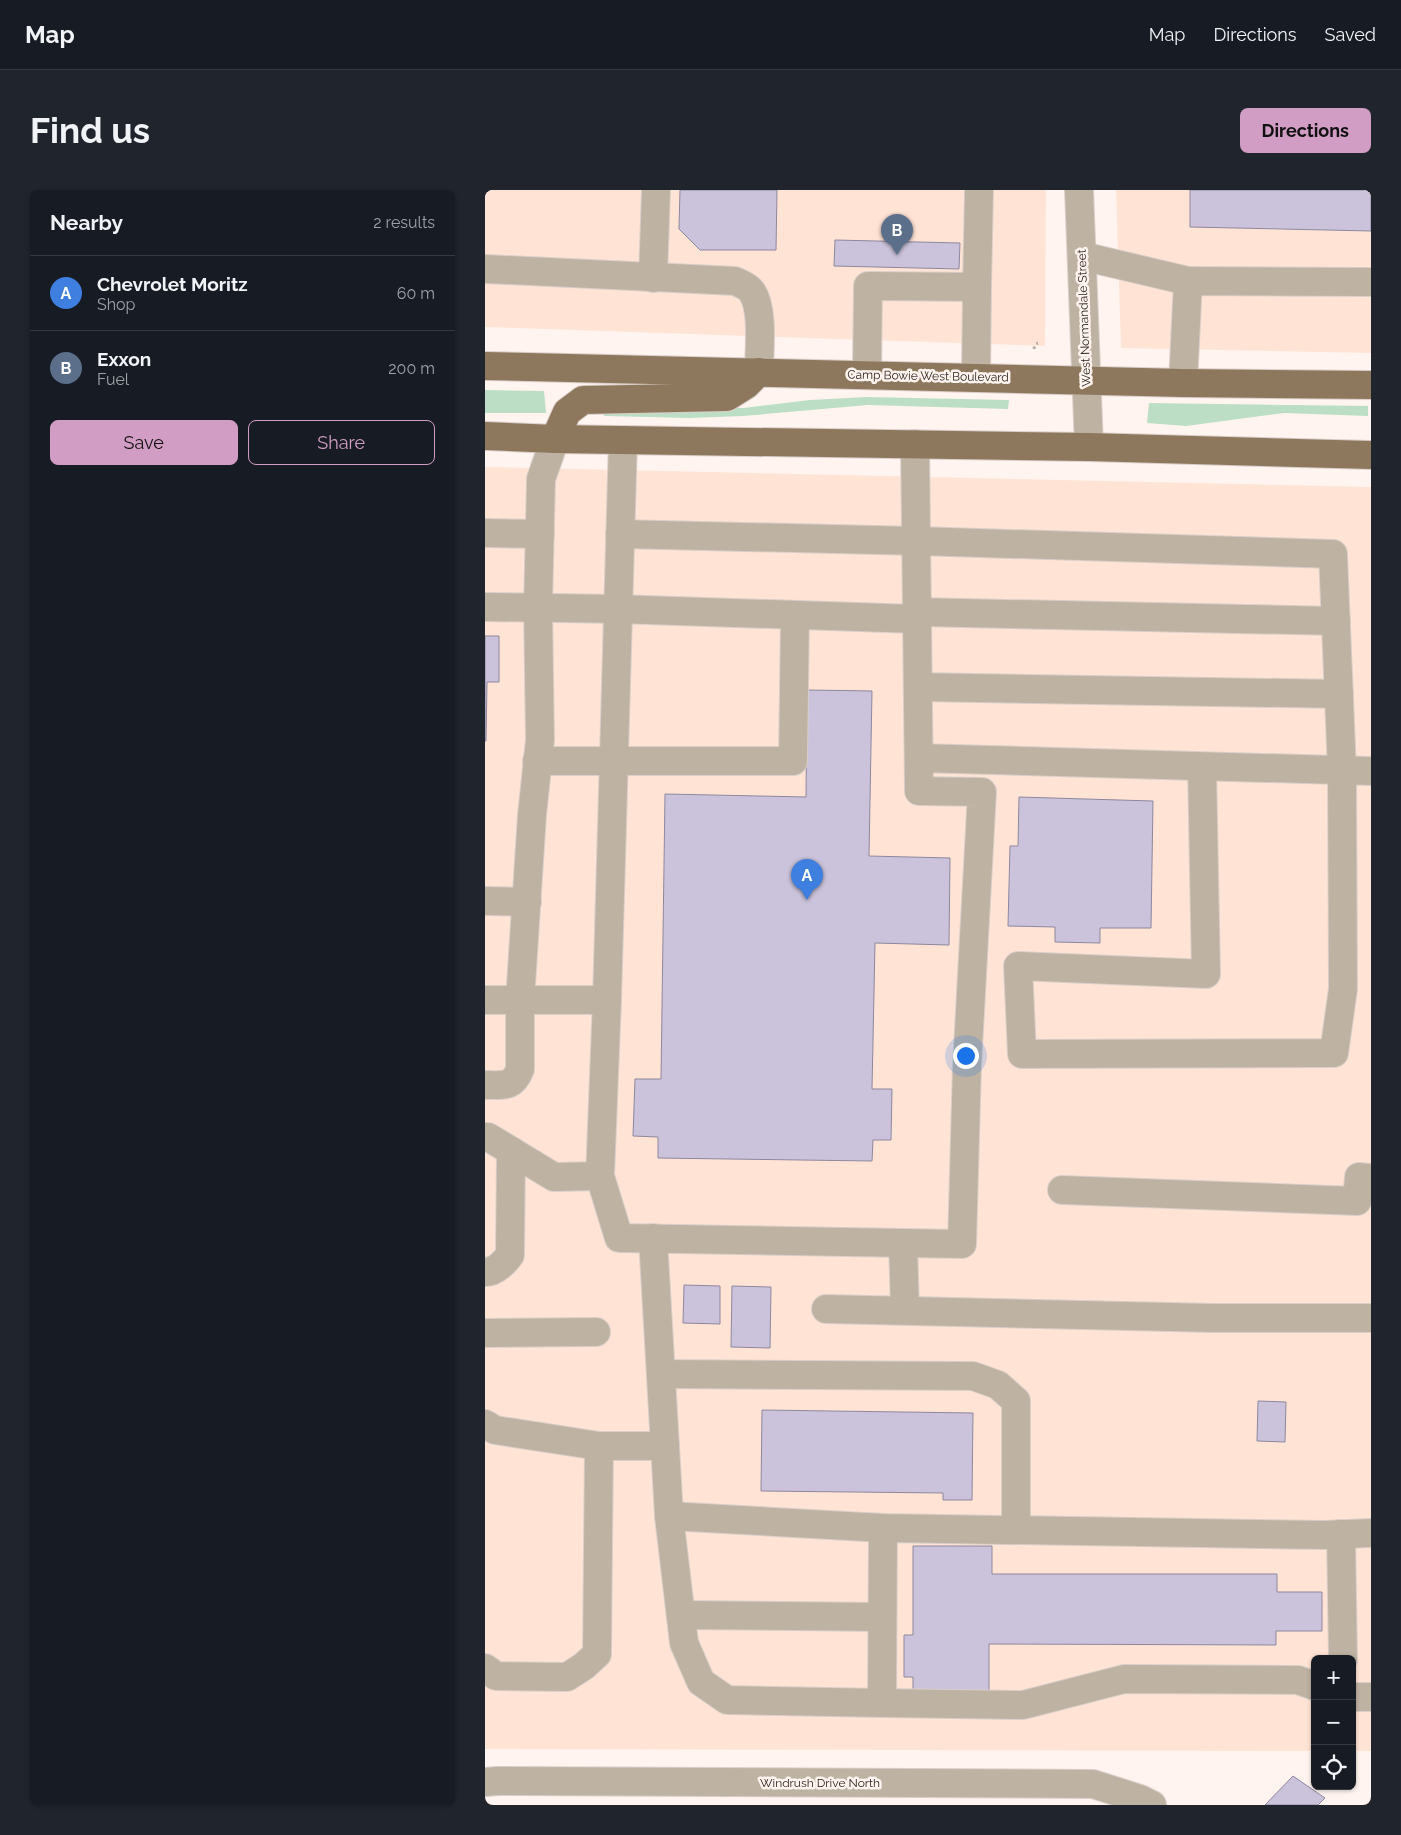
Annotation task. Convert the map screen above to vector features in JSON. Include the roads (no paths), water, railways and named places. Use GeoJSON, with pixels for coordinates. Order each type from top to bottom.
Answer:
{"type":"FeatureCollection","features":[{"type":"Feature","properties":{"kind":"main road","name":"Camp Bowie West Boulevard"},"geometry":{"type":"LineString","coordinates":[[485,366],[976,376],[1183,383],[1371,385]]}},
{"type":"Feature","properties":{"kind":"main road"},"geometry":{"type":"LineString","coordinates":[[555,439],[567,412],[583,400],[727,397],[746,385],[759,372]]}},
{"type":"Feature","properties":{"kind":"main road"},"geometry":{"type":"LineString","coordinates":[[485,436],[555,439],[1089,447],[1371,454]]}},
{"type":"Feature","properties":{"kind":"street"},"geometry":{"type":"LineString","coordinates":[[653,278],[656,190]]}},
{"type":"Feature","properties":{"kind":"street"},"geometry":{"type":"LineString","coordinates":[[976,376],[979,190]]}},
{"type":"Feature","properties":{"kind":"street","name":"West Normandale Street"},"geometry":{"type":"LineString","coordinates":[[1079,190],[1089,447]]}},
{"type":"Feature","properties":{"kind":"street"},"geometry":{"type":"LineString","coordinates":[[1082,256],[1187,281],[1371,282]]}},
{"type":"Feature","properties":{"kind":"street"},"geometry":{"type":"LineString","coordinates":[[485,269],[735,281],[746,286],[755,299],[759,317],[759,372]]}},
{"type":"Feature","properties":{"kind":"street"},"geometry":{"type":"LineString","coordinates":[[1183,383],[1187,281]]}},
{"type":"Feature","properties":{"kind":"street"},"geometry":{"type":"LineString","coordinates":[[867,374],[868,286],[977,287]]}},
{"type":"Feature","properties":{"kind":"street"},"geometry":{"type":"LineString","coordinates":[[485,1085],[506,1086],[517,1078],[520,1069],[520,1000],[532,815],[539,740],[538,608],[541,479],[555,439]]}},
{"type":"Feature","properties":{"kind":"street"},"geometry":{"type":"LineString","coordinates":[[623,440],[600,1176],[619,1238],[961,1244],[967,1066],[982,792],[919,791],[915,444]]}},
{"type":"Feature","properties":{"kind":"street"},"geometry":{"type":"LineString","coordinates":[[485,533],[540,534]]}},
{"type":"Feature","properties":{"kind":"street"},"geometry":{"type":"LineString","coordinates":[[621,534],[1333,554],[1341,771],[1343,989],[1334,1054],[1022,1054],[1018,966],[1206,974],[1202,767]]}},
{"type":"Feature","properties":{"kind":"street"},"geometry":{"type":"LineString","coordinates":[[485,607],[795,615],[1336,621]]}},
{"type":"Feature","properties":{"kind":"street"},"geometry":{"type":"LineString","coordinates":[[537,761],[793,762],[795,615]]}},
{"type":"Feature","properties":{"kind":"street"},"geometry":{"type":"LineString","coordinates":[[918,687],[1339,694]]}},
{"type":"Feature","properties":{"kind":"street"},"geometry":{"type":"LineString","coordinates":[[919,758],[1371,771]]}},
{"type":"Feature","properties":{"kind":"street"},"geometry":{"type":"LineString","coordinates":[[485,901],[527,902]]}},
{"type":"Feature","properties":{"kind":"street"},"geometry":{"type":"LineString","coordinates":[[485,1000],[607,1000]]}},
{"type":"Feature","properties":{"kind":"street"},"geometry":{"type":"LineString","coordinates":[[485,1137],[488,1137],[554,1177],[600,1176]]}},
{"type":"Feature","properties":{"kind":"street"},"geometry":{"type":"LineString","coordinates":[[485,1272],[490,1272],[503,1264],[510,1255],[511,1151]]}},
{"type":"Feature","properties":{"kind":"street"},"geometry":{"type":"LineString","coordinates":[[1062,1190],[1357,1201],[1359,1177],[1371,1178]]}},
{"type":"Feature","properties":{"kind":"street"},"geometry":{"type":"LineString","coordinates":[[653,1238],[669,1516],[684,1643],[701,1682],[727,1700],[1023,1704],[1124,1679],[1299,1680],[1311,1684]]}},
{"type":"Feature","properties":{"kind":"street"},"geometry":{"type":"LineString","coordinates":[[903,1243],[905,1310]]}},
{"type":"Feature","properties":{"kind":"street"},"geometry":{"type":"LineString","coordinates":[[826,1308],[1213,1318],[1371,1318]]}},
{"type":"Feature","properties":{"kind":"street"},"geometry":{"type":"LineString","coordinates":[[485,1333],[596,1332]]}},
{"type":"Feature","properties":{"kind":"street"},"geometry":{"type":"LineString","coordinates":[[661,1374],[973,1376],[998,1385],[1016,1401],[1016,1529]]}},
{"type":"Feature","properties":{"kind":"street"},"geometry":{"type":"LineString","coordinates":[[485,1424],[495,1430],[599,1446],[665,1446]]}},
{"type":"Feature","properties":{"kind":"street"},"geometry":{"type":"LineString","coordinates":[[485,1668],[496,1676],[567,1677],[584,1666],[597,1654],[599,1446]]}},
{"type":"Feature","properties":{"kind":"street"},"geometry":{"type":"LineString","coordinates":[[669,1516],[883,1528],[1371,1533]]}},
{"type":"Feature","properties":{"kind":"street"},"geometry":{"type":"LineString","coordinates":[[882,1703],[883,1528]]}},
{"type":"Feature","properties":{"kind":"street"},"geometry":{"type":"LineString","coordinates":[[1341,1534],[1343,1655]]}},
{"type":"Feature","properties":{"kind":"street"},"geometry":{"type":"LineString","coordinates":[[681,1614],[883,1617]]}},
{"type":"Feature","properties":{"kind":"street"},"geometry":{"type":"LineString","coordinates":[[1356,1697],[1371,1696]]}},
{"type":"Feature","properties":{"kind":"street","name":"Windrush Drive North"},"geometry":{"type":"LineString","coordinates":[[485,1782],[497,1780],[1093,1784],[1140,1799],[1152,1805]]}},
{"type":"Feature","properties":{"kind":"place","name":"Exxon"},"geometry":{"type":"Point","coordinates":[897,255]}},
{"type":"Feature","properties":{"kind":"place","name":"Chevrolet Moritz"},"geometry":{"type":"Point","coordinates":[807,900]}}]}
